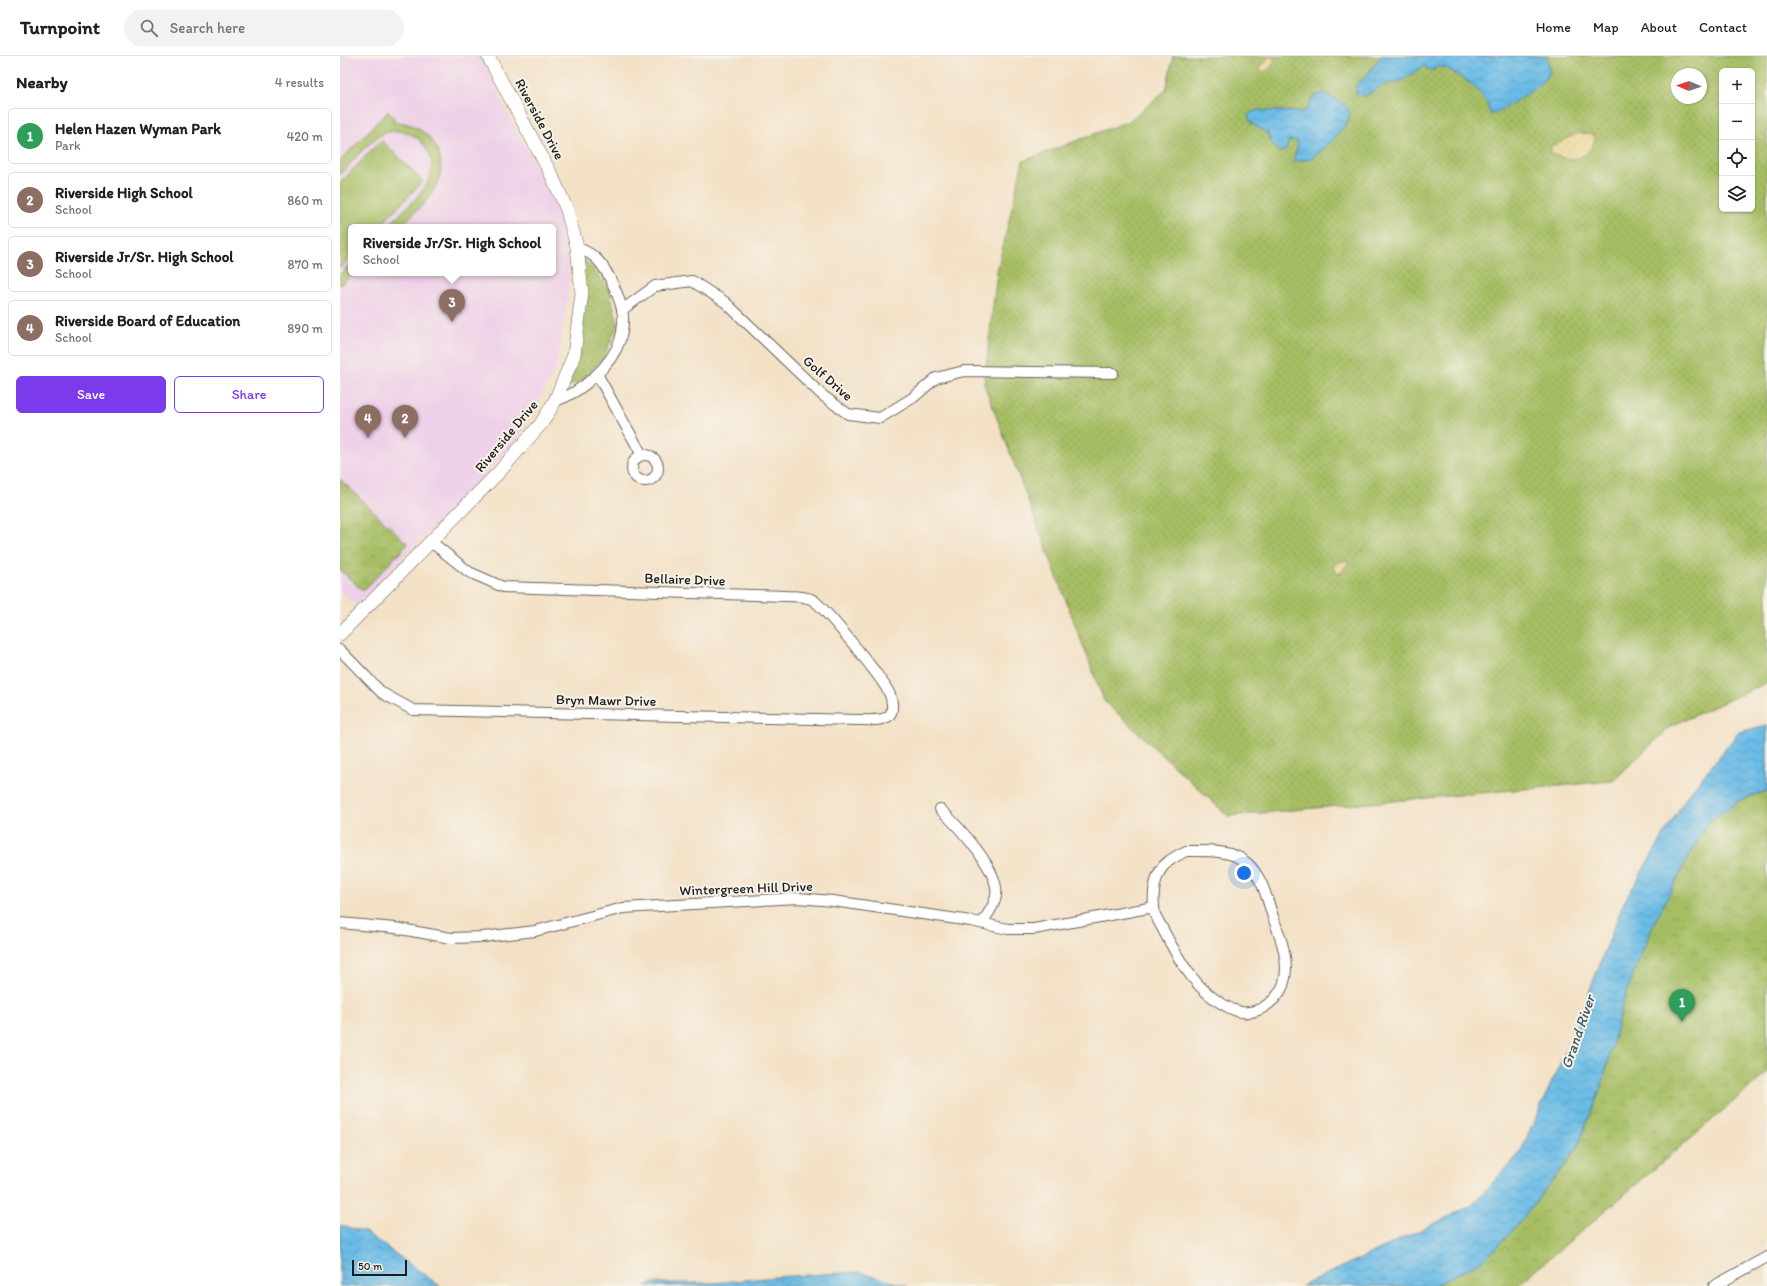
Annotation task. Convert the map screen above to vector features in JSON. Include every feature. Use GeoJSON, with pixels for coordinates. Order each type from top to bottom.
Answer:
{"type":"FeatureCollection","features":[{"type":"Feature","properties":{"kind":"main road","name":"Riverside Drive"},"geometry":{"type":"LineString","coordinates":[[340,634],[499,472],[541,424],[555,401],[574,355],[582,293],[577,247],[567,210],[552,176],[488,56]]}},
{"type":"Feature","properties":{"kind":"street"},"geometry":{"type":"LineString","coordinates":[[555,401],[569,396],[597,374],[612,355],[620,340],[623,326],[622,310],[614,288],[604,269],[594,256],[577,247]]}},
{"type":"Feature","properties":{"kind":"street","name":"Golf Drive"},"geometry":{"type":"LineString","coordinates":[[622,310],[655,286],[692,281],[725,302],[822,395],[848,414],[880,418],[914,396],[936,378],[964,371],[1113,373]]}},
{"type":"Feature","properties":{"kind":"street"},"geometry":{"type":"LineString","coordinates":[[597,374],[642,455]]}},
{"type":"Feature","properties":{"kind":"street","name":"Bellaire Drive"},"geometry":{"type":"LineString","coordinates":[[430,541],[469,572],[503,587],[809,598],[822,608],[871,668],[890,694],[892,702],[891,712]]}},
{"type":"Feature","properties":{"kind":"street","name":"Bryn Mawr Drive"},"geometry":{"type":"LineString","coordinates":[[340,650],[382,693],[414,710],[859,720],[880,719],[888,716],[891,712]]}},
{"type":"Feature","properties":{"kind":"street"},"geometry":{"type":"LineString","coordinates":[[940,809],[958,825],[981,856],[994,879],[997,894],[994,906],[982,923]]}},
{"type":"Feature","properties":{"kind":"street"},"geometry":{"type":"LineString","coordinates":[[1186,851],[1222,853],[1234,856],[1246,862],[1262,883],[1285,952],[1285,979],[1280,992],[1270,1004],[1256,1011],[1242,1012],[1229,1007],[1212,997],[1192,978],[1155,915],[1154,907],[1155,883],[1159,873],[1168,861],[1186,851]]}},
{"type":"Feature","properties":{"kind":"street","name":"Wintergreen Hill Drive"},"geometry":{"type":"LineString","coordinates":[[340,923],[395,928],[451,938],[483,938],[535,931],[623,908],[798,898],[833,901],[982,923],[1008,929],[1034,929],[1154,907]]}},
{"type":"Feature","properties":{"kind":"street"},"geometry":{"type":"LineString","coordinates":[[1714,1286],[1767,1257]]}},
{"type":"Feature","properties":{"kind":"shaded area"},"geometry":{"type":"Polygon","coordinates":[[[340,56],[482,56],[504,106],[558,209],[570,278],[557,367],[515,443],[356,606],[340,591],[340,56]]]}},
{"type":"Feature","properties":{"kind":"green space"},"geometry":{"type":"Polygon","coordinates":[[[1173,56],[1767,56],[1767,683],[1671,726],[1613,781],[1228,816],[1104,701],[984,384],[997,272],[1023,161],[1129,121],[1166,90],[1173,56]]]}},
{"type":"Feature","properties":{"kind":"green space"},"geometry":{"type":"Polygon","coordinates":[[[388,111],[395,118],[391,122],[403,123],[415,127],[432,141],[438,151],[440,174],[433,192],[425,203],[403,224],[390,224],[420,194],[428,182],[431,171],[431,161],[423,143],[406,132],[396,131],[385,133],[373,140],[340,175],[340,161],[388,111]]]}},
{"type":"Feature","properties":{"kind":"green space"},"geometry":{"type":"Polygon","coordinates":[[[381,140],[423,181],[382,224],[348,224],[348,259],[340,268],[340,183],[381,140]]]}},
{"type":"Feature","properties":{"kind":"green space"},"geometry":{"type":"Polygon","coordinates":[[[583,258],[609,288],[618,324],[604,357],[582,380],[566,387],[583,258]]]}},
{"type":"Feature","properties":{"kind":"green space"},"geometry":{"type":"Polygon","coordinates":[[[348,267],[348,276],[351,276],[340,285],[340,274],[348,267]]]}},
{"type":"Feature","properties":{"kind":"green space"},"geometry":{"type":"Polygon","coordinates":[[[340,479],[408,544],[363,591],[340,570],[340,479]]]}},
{"type":"Feature","properties":{"kind":"green space"},"geometry":{"type":"Polygon","coordinates":[[[1767,762],[1767,1073],[1517,1286],[1369,1286],[1503,1210],[1686,843],[1767,762]]]}},
{"type":"Feature","properties":{"kind":"sand"},"geometry":{"type":"Polygon","coordinates":[[[1269,56],[1274,58],[1274,63],[1264,72],[1260,69],[1259,65],[1265,63],[1269,56]]]}},
{"type":"Feature","properties":{"kind":"sand"},"geometry":{"type":"Polygon","coordinates":[[[1578,133],[1591,134],[1595,137],[1593,145],[1584,155],[1572,159],[1551,153],[1551,145],[1555,145],[1578,133]]]}},
{"type":"Feature","properties":{"kind":"sand"},"geometry":{"type":"Polygon","coordinates":[[[1346,560],[1348,564],[1344,568],[1343,572],[1339,573],[1334,569],[1335,564],[1346,560]]]}},
{"type":"Feature","properties":{"kind":"water"},"geometry":{"type":"Polygon","coordinates":[[[1381,56],[1546,56],[1550,71],[1541,83],[1534,89],[1517,101],[1494,114],[1490,114],[1488,106],[1479,91],[1466,80],[1444,67],[1435,67],[1432,71],[1424,66],[1402,81],[1383,85],[1365,96],[1359,96],[1356,93],[1356,85],[1368,74],[1381,56]]]}},
{"type":"Feature","properties":{"kind":"water"},"geometry":{"type":"Polygon","coordinates":[[[1324,93],[1345,105],[1350,113],[1348,119],[1340,132],[1322,150],[1309,159],[1296,161],[1294,164],[1293,161],[1297,141],[1289,140],[1286,150],[1280,152],[1273,145],[1267,133],[1252,124],[1248,117],[1250,113],[1258,110],[1302,112],[1305,111],[1315,96],[1324,93]]]}},
{"type":"Feature","properties":{"kind":"water","name":"Grand River"},"geometry":{"type":"Polygon","coordinates":[[[1767,725],[1767,791],[1742,799],[1707,823],[1654,923],[1625,995],[1603,1082],[1577,1149],[1516,1227],[1484,1260],[1434,1286],[1302,1286],[1471,1206],[1520,1153],[1571,1039],[1623,904],[1687,796],[1739,732],[1767,725]]]}},
{"type":"Feature","properties":{"kind":"water"},"geometry":{"type":"Polygon","coordinates":[[[340,1225],[365,1232],[440,1286],[340,1286],[340,1225]]]}},
{"type":"Feature","properties":{"kind":"water"},"geometry":{"type":"Polygon","coordinates":[[[859,1272],[907,1286],[645,1286],[653,1283],[714,1283],[775,1277],[859,1272]]]}},
{"type":"Feature","properties":{"kind":"place","name":"Riverside Jr/Sr. High School"},"geometry":{"type":"Point","coordinates":[452,322]}},
{"type":"Feature","properties":{"kind":"place","name":"Riverside Board of Education"},"geometry":{"type":"Point","coordinates":[368,438]}},
{"type":"Feature","properties":{"kind":"place","name":"Riverside High School"},"geometry":{"type":"Point","coordinates":[405,438]}},
{"type":"Feature","properties":{"kind":"place","name":"Helen Hazen Wyman Park"},"geometry":{"type":"Point","coordinates":[1682,1022]}}]}
